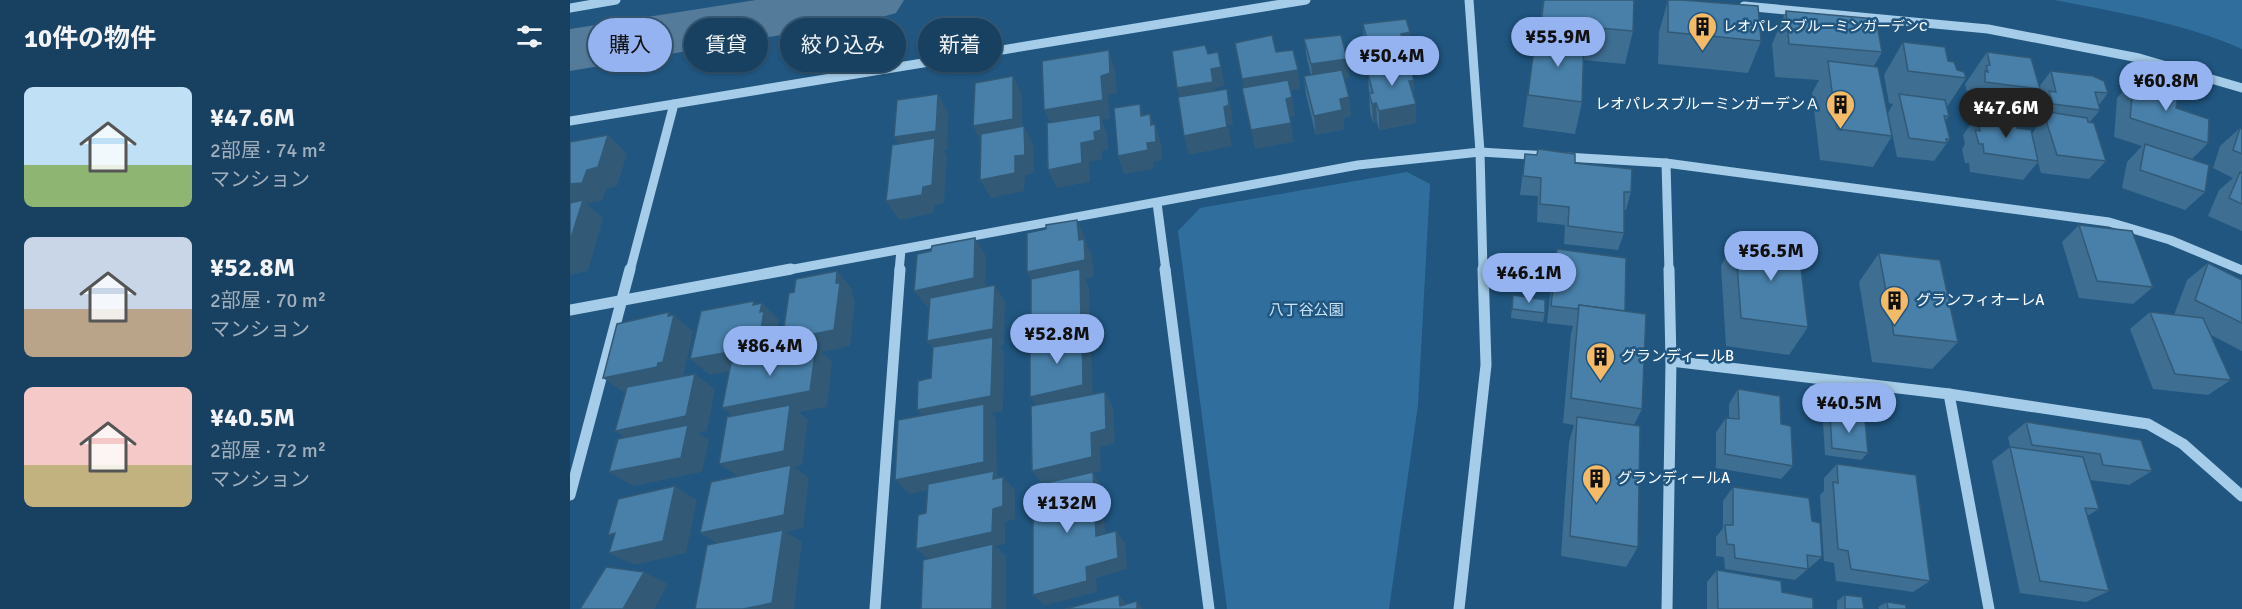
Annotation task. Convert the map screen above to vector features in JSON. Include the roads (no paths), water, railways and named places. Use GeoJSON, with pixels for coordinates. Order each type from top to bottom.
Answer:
{"type":"FeatureCollection","features":[{"type":"Feature","properties":{"kind":"street"},"geometry":{"type":"LineString","coordinates":[[570,8],[616,0]]}},
{"type":"Feature","properties":{"kind":"street"},"geometry":{"type":"LineString","coordinates":[[570,121],[1306,0]]}},
{"type":"Feature","properties":{"kind":"street"},"geometry":{"type":"LineString","coordinates":[[1459,609],[1486,365],[1480,152],[1469,0]]}},
{"type":"Feature","properties":{"kind":"street"},"geometry":{"type":"LineString","coordinates":[[1732,5],[1988,29],[2139,58],[2242,88]]}},
{"type":"Feature","properties":{"kind":"street"},"geometry":{"type":"LineString","coordinates":[[570,495],[674,104]]}},
{"type":"Feature","properties":{"kind":"street"},"geometry":{"type":"LineString","coordinates":[[570,310],[1358,165],[1480,152],[1666,163],[2109,222],[2170,240],[2242,270]]}},
{"type":"Feature","properties":{"kind":"street"},"geometry":{"type":"LineString","coordinates":[[1666,163],[1671,361],[1667,609]]}},
{"type":"Feature","properties":{"kind":"street"},"geometry":{"type":"LineString","coordinates":[[1157,203],[1209,609]]}},
{"type":"Feature","properties":{"kind":"street"},"geometry":{"type":"LineString","coordinates":[[875,609],[901,250]]}},
{"type":"Feature","properties":{"kind":"street"},"geometry":{"type":"LineString","coordinates":[[1671,361],[1949,394],[2148,424],[2182,444],[2242,496]]}},
{"type":"Feature","properties":{"kind":"street"},"geometry":{"type":"LineString","coordinates":[[1949,394],[1989,609]]}},
{"type":"Feature","properties":{"kind":"waterway"},"geometry":{"type":"LineString","coordinates":[[570,50],[875,0]]}},
{"type":"Feature","properties":{"kind":"place","name":"レオパレスブルーミンガーデンC"},"geometry":{"type":"Point","coordinates":[1702,52]}},
{"type":"Feature","properties":{"kind":"place","name":"レオパレスブルーミンガーデンＡ"},"geometry":{"type":"Point","coordinates":[1841,130]}},
{"type":"Feature","properties":{"kind":"place","name":"グランフィオーレA"},"geometry":{"type":"Point","coordinates":[1895,326]}},
{"type":"Feature","properties":{"kind":"place","name":"グランディールB"},"geometry":{"type":"Point","coordinates":[1600,382]}},
{"type":"Feature","properties":{"kind":"place","name":"グランディールA"},"geometry":{"type":"Point","coordinates":[1596,504]}},
{"type":"Feature","properties":{"kind":"park label","name":"八丁谷公園"},"geometry":{"type":"Point","coordinates":[1306,310]}}]}
